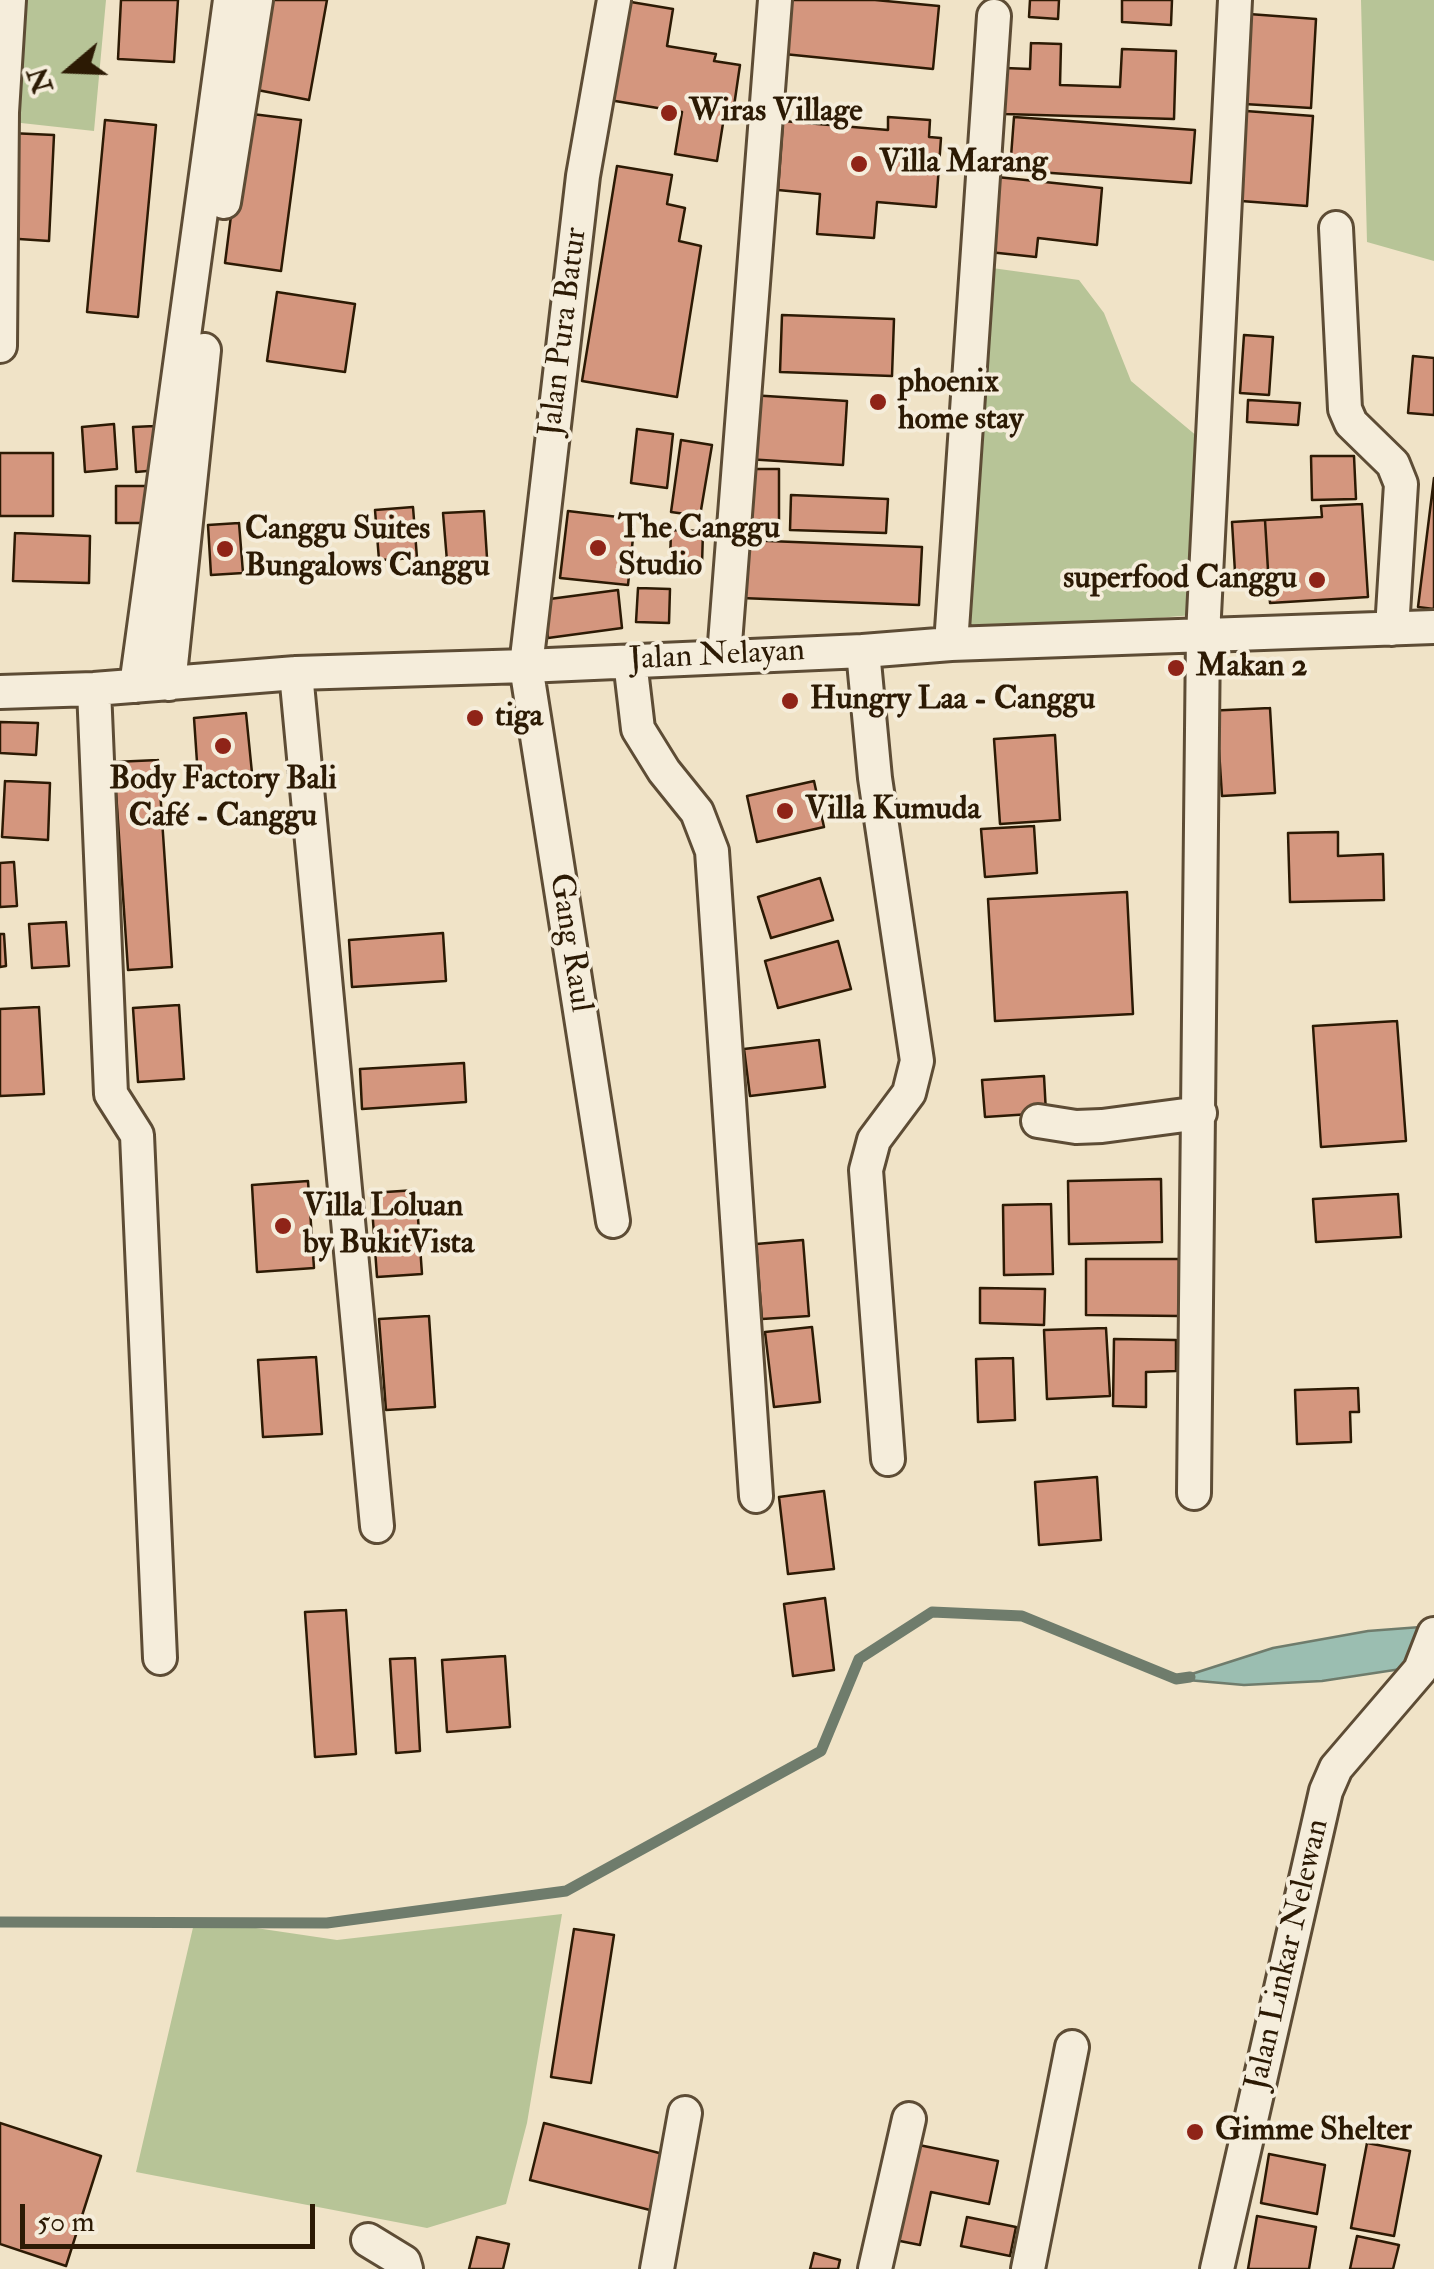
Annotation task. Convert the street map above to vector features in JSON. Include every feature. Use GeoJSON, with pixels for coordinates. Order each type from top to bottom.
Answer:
{"type":"FeatureCollection","features":[{"type":"Feature","properties":{"kind":"street"},"geometry":{"type":"LineString","coordinates":[[0,346],[2,112],[8,0]]}},
{"type":"Feature","properties":{"kind":"street"},"geometry":{"type":"LineString","coordinates":[[136,686],[230,0]]}},
{"type":"Feature","properties":{"kind":"street"},"geometry":{"type":"LineString","coordinates":[[169,684],[208,307],[256,0]]}},
{"type":"Feature","properties":{"kind":"street","name":"Jalan Pura Batur"},"geometry":{"type":"LineString","coordinates":[[526,666],[584,176],[614,0]]}},
{"type":"Feature","properties":{"kind":"street"},"geometry":{"type":"LineString","coordinates":[[724,656],[776,0]]}},
{"type":"Feature","properties":{"kind":"street"},"geometry":{"type":"LineString","coordinates":[[1194,1493],[1203,634],[1235,0]]}},
{"type":"Feature","properties":{"kind":"street"},"geometry":{"type":"LineString","coordinates":[[951,644],[994,16]]}},
{"type":"Feature","properties":{"kind":"street"},"geometry":{"type":"LineString","coordinates":[[1336,228],[1345,409],[1351,423],[1393,464],[1401,484],[1392,629]]}},
{"type":"Feature","properties":{"kind":"street","name":"Jalan Nelayan"},"geometry":{"type":"LineString","coordinates":[[0,692],[94,689],[296,673],[1434,626]]}},
{"type":"Feature","properties":{"kind":"street"},"geometry":{"type":"LineString","coordinates":[[863,651],[875,778],[917,1061],[909,1093],[874,1140],[866,1170],[888,1459]]}},
{"type":"Feature","properties":{"kind":"street"},"geometry":{"type":"LineString","coordinates":[[630,661],[638,730],[696,812],[712,852],[756,1496]]}},
{"type":"Feature","properties":{"kind":"street","name":"Gang Raul"},"geometry":{"type":"LineString","coordinates":[[526,666],[613,1221]]}},
{"type":"Feature","properties":{"kind":"street"},"geometry":{"type":"LineString","coordinates":[[296,673],[377,1526]]}},
{"type":"Feature","properties":{"kind":"street"},"geometry":{"type":"LineString","coordinates":[[94,689],[111,1094],[137,1135],[160,1658]]}},
{"type":"Feature","properties":{"kind":"street"},"geometry":{"type":"LineString","coordinates":[[1038,1121],[1089,1126],[1200,1113]]}},
{"type":"Feature","properties":{"kind":"street","name":"Jalan Linkar Nelewan"},"geometry":{"type":"LineString","coordinates":[[1217,2269],[1326,1791],[1336,1768],[1420,1670],[1434,1634]]}},
{"type":"Feature","properties":{"kind":"street"},"geometry":{"type":"LineString","coordinates":[[1028,2269],[1072,2047]]}},
{"type":"Feature","properties":{"kind":"street"},"geometry":{"type":"LineString","coordinates":[[657,2269],[685,2113]]}},
{"type":"Feature","properties":{"kind":"street"},"geometry":{"type":"LineString","coordinates":[[875,2269],[908,2119]]}},
{"type":"Feature","properties":{"kind":"street"},"geometry":{"type":"LineString","coordinates":[[368,2240],[404,2262],[406,2269]]}},
{"type":"Feature","properties":{"kind":"green space"},"geometry":{"type":"Polygon","coordinates":[[[0,0],[106,0],[94,131],[12,122],[0,0]]]}},
{"type":"Feature","properties":{"kind":"green space"},"geometry":{"type":"Polygon","coordinates":[[[1361,0],[1434,0],[1434,261],[1367,242],[1361,0]]]}},
{"type":"Feature","properties":{"kind":"green space"},"geometry":{"type":"Polygon","coordinates":[[[992,268],[1079,280],[1104,313],[1131,381],[1198,437],[1193,615],[965,634],[992,268]]]}},
{"type":"Feature","properties":{"kind":"green space"},"geometry":{"type":"Polygon","coordinates":[[[562,1914],[527,2123],[506,2204],[427,2228],[136,2172],[195,1919],[337,1940],[562,1914]]]}},
{"type":"Feature","properties":{"kind":"shaded area"},"geometry":{"type":"Polygon","coordinates":[[[1434,1626],[1434,1664],[1322,1681],[1244,1685],[1176,1679],[1273,1648],[1368,1631],[1434,1626]]]}},
{"type":"Feature","properties":{"kind":"building"},"geometry":{"type":"Polygon","coordinates":[[[121,0],[178,0],[174,62],[118,59],[121,0]]]}},
{"type":"Feature","properties":{"kind":"building"},"geometry":{"type":"Polygon","coordinates":[[[264,0],[327,0],[309,100],[247,88],[264,0]]]}},
{"type":"Feature","properties":{"kind":"building","name":"Wiras Village"},"geometry":{"type":"Polygon","coordinates":[[[619,0],[673,9],[667,46],[716,54],[714,61],[740,65],[733,113],[725,111],[717,161],[675,154],[682,112],[603,99],[619,0]]]}},
{"type":"Feature","properties":{"kind":"building"},"geometry":{"type":"Polygon","coordinates":[[[779,0],[875,0],[939,6],[933,69],[774,53],[779,0]]]}},
{"type":"Feature","properties":{"kind":"building"},"geometry":{"type":"Polygon","coordinates":[[[1030,0],[1059,0],[1058,19],[1029,17],[1030,0]]]}},
{"type":"Feature","properties":{"kind":"building"},"geometry":{"type":"Polygon","coordinates":[[[1122,0],[1172,0],[1171,25],[1122,22],[1122,0]]]}},
{"type":"Feature","properties":{"kind":"building"},"geometry":{"type":"Polygon","coordinates":[[[1249,14],[1316,19],[1311,108],[1244,104],[1249,14]]]}},
{"type":"Feature","properties":{"kind":"building"},"geometry":{"type":"Polygon","coordinates":[[[1031,43],[1061,44],[1060,85],[1120,87],[1122,49],[1176,51],[1174,119],[1004,114],[1005,68],[1030,69],[1031,43]]]}},
{"type":"Feature","properties":{"kind":"building"},"geometry":{"type":"Polygon","coordinates":[[[1246,111],[1313,116],[1307,206],[1241,201],[1246,111]]]}},
{"type":"Feature","properties":{"kind":"building"},"geometry":{"type":"Polygon","coordinates":[[[244,113],[301,120],[281,271],[225,263],[244,113]]]}},
{"type":"Feature","properties":{"kind":"building","name":"Villa Marang"},"geometry":{"type":"Polygon","coordinates":[[[888,117],[930,120],[929,137],[941,138],[936,207],[877,202],[874,238],[817,234],[820,194],[778,190],[783,121],[888,130],[888,117]]]}},
{"type":"Feature","properties":{"kind":"building"},"geometry":{"type":"Polygon","coordinates":[[[1014,117],[1195,130],[1191,183],[1010,170],[1014,117]]]}},
{"type":"Feature","properties":{"kind":"building"},"geometry":{"type":"Polygon","coordinates":[[[105,120],[156,125],[138,317],[87,312],[105,120]]]}},
{"type":"Feature","properties":{"kind":"building"},"geometry":{"type":"Polygon","coordinates":[[[10,133],[54,135],[49,241],[4,238],[10,133]]]}},
{"type":"Feature","properties":{"kind":"building"},"geometry":{"type":"Polygon","coordinates":[[[617,166],[672,175],[667,204],[685,208],[679,241],[701,246],[677,397],[582,381],[617,166]]]}},
{"type":"Feature","properties":{"kind":"building"},"geometry":{"type":"Polygon","coordinates":[[[997,177],[1102,188],[1097,245],[1038,238],[1036,257],[989,252],[997,177]]]}},
{"type":"Feature","properties":{"kind":"building"},"geometry":{"type":"Polygon","coordinates":[[[277,292],[355,304],[345,372],[267,361],[277,292]]]}},
{"type":"Feature","properties":{"kind":"building"},"geometry":{"type":"Polygon","coordinates":[[[782,315],[894,319],[892,376],[780,372],[782,315]]]}},
{"type":"Feature","properties":{"kind":"building"},"geometry":{"type":"Polygon","coordinates":[[[1244,335],[1273,337],[1269,395],[1240,393],[1244,335]]]}},
{"type":"Feature","properties":{"kind":"building"},"geometry":{"type":"Polygon","coordinates":[[[1413,356],[1434,358],[1434,415],[1408,413],[1413,356]]]}},
{"type":"Feature","properties":{"kind":"building"},"geometry":{"type":"Polygon","coordinates":[[[750,395],[847,401],[843,465],[746,459],[750,395]]]}},
{"type":"Feature","properties":{"kind":"building"},"geometry":{"type":"Polygon","coordinates":[[[1248,400],[1300,403],[1298,425],[1247,422],[1248,400]]]}},
{"type":"Feature","properties":{"kind":"building"},"geometry":{"type":"Polygon","coordinates":[[[114,424],[117,469],[85,472],[82,427],[114,424]]]}},
{"type":"Feature","properties":{"kind":"building"},"geometry":{"type":"Polygon","coordinates":[[[155,426],[158,470],[136,472],[133,427],[155,426]]]}},
{"type":"Feature","properties":{"kind":"building"},"geometry":{"type":"Polygon","coordinates":[[[637,429],[673,434],[667,488],[631,483],[637,429]]]}},
{"type":"Feature","properties":{"kind":"building"},"geometry":{"type":"Polygon","coordinates":[[[681,440],[712,445],[700,516],[671,512],[681,440]]]}},
{"type":"Feature","properties":{"kind":"building"},"geometry":{"type":"Polygon","coordinates":[[[0,453],[53,453],[53,516],[0,516],[0,453]]]}},
{"type":"Feature","properties":{"kind":"building"},"geometry":{"type":"Polygon","coordinates":[[[1311,456],[1354,456],[1356,499],[1312,500],[1311,456]]]}},
{"type":"Feature","properties":{"kind":"building"},"geometry":{"type":"Polygon","coordinates":[[[743,469],[779,469],[779,531],[743,530],[743,469]]]}},
{"type":"Feature","properties":{"kind":"building"},"geometry":{"type":"Polygon","coordinates":[[[1434,478],[1434,609],[1418,607],[1434,478]]]}},
{"type":"Feature","properties":{"kind":"building"},"geometry":{"type":"Polygon","coordinates":[[[116,486],[150,486],[150,523],[116,523],[116,486]]]}},
{"type":"Feature","properties":{"kind":"building"},"geometry":{"type":"Polygon","coordinates":[[[791,495],[888,499],[886,533],[790,530],[791,495]]]}},
{"type":"Feature","properties":{"kind":"building"},"geometry":{"type":"Polygon","coordinates":[[[1362,504],[1368,597],[1270,603],[1265,520],[1322,517],[1321,506],[1362,504]]]}},
{"type":"Feature","properties":{"kind":"building"},"geometry":{"type":"Polygon","coordinates":[[[413,507],[417,558],[379,560],[375,510],[413,507]]]}},
{"type":"Feature","properties":{"kind":"building"},"geometry":{"type":"Polygon","coordinates":[[[484,511],[487,558],[447,561],[443,513],[484,511]]]}},
{"type":"Feature","properties":{"kind":"building","name":"The Canggu Studio"},"geometry":{"type":"Polygon","coordinates":[[[568,511],[635,519],[628,585],[560,578],[568,511]]]}},
{"type":"Feature","properties":{"kind":"building"},"geometry":{"type":"Polygon","coordinates":[[[1265,520],[1269,587],[1236,589],[1232,522],[1265,520]]]}},
{"type":"Feature","properties":{"kind":"building","name":"Canggu Suites Bungalows Canggu"},"geometry":{"type":"Polygon","coordinates":[[[239,523],[243,573],[211,575],[208,525],[239,523]]]}},
{"type":"Feature","properties":{"kind":"building"},"geometry":{"type":"Polygon","coordinates":[[[671,530],[703,531],[702,565],[670,563],[671,530]]]}},
{"type":"Feature","properties":{"kind":"building"},"geometry":{"type":"Polygon","coordinates":[[[15,533],[90,536],[89,583],[13,581],[15,533]]]}},
{"type":"Feature","properties":{"kind":"building"},"geometry":{"type":"Polygon","coordinates":[[[743,540],[922,547],[919,605],[741,598],[743,540]]]}},
{"type":"Feature","properties":{"kind":"building"},"geometry":{"type":"Polygon","coordinates":[[[638,588],[670,589],[669,623],[636,622],[638,588]]]}},
{"type":"Feature","properties":{"kind":"building"},"geometry":{"type":"Polygon","coordinates":[[[618,590],[622,628],[548,638],[542,600],[618,590]]]}},
{"type":"Feature","properties":{"kind":"building"},"geometry":{"type":"Polygon","coordinates":[[[1270,708],[1275,793],[1222,796],[1219,750],[1207,751],[1205,711],[1270,708]]]}},
{"type":"Feature","properties":{"kind":"building","name":"Body Factory Bali Café - Canggu"},"geometry":{"type":"Polygon","coordinates":[[[246,713],[252,773],[198,777],[194,718],[246,713]]]}},
{"type":"Feature","properties":{"kind":"building"},"geometry":{"type":"Polygon","coordinates":[[[0,722],[38,723],[36,755],[0,753],[0,722]]]}},
{"type":"Feature","properties":{"kind":"building"},"geometry":{"type":"Polygon","coordinates":[[[1055,735],[1060,820],[1000,824],[994,739],[1055,735]]]}},
{"type":"Feature","properties":{"kind":"building"},"geometry":{"type":"Polygon","coordinates":[[[158,760],[172,967],[128,970],[114,762],[158,760]]]}},
{"type":"Feature","properties":{"kind":"building"},"geometry":{"type":"Polygon","coordinates":[[[5,781],[50,783],[48,840],[2,837],[5,781]]]}},
{"type":"Feature","properties":{"kind":"building","name":"Villa Kumuda"},"geometry":{"type":"Polygon","coordinates":[[[814,781],[824,827],[757,842],[747,796],[814,781]]]}},
{"type":"Feature","properties":{"kind":"building"},"geometry":{"type":"Polygon","coordinates":[[[1034,826],[1037,873],[985,877],[981,829],[1034,826]]]}},
{"type":"Feature","properties":{"kind":"building"},"geometry":{"type":"Polygon","coordinates":[[[1338,832],[1338,856],[1383,854],[1384,900],[1290,902],[1288,833],[1338,832]]]}},
{"type":"Feature","properties":{"kind":"building"},"geometry":{"type":"Polygon","coordinates":[[[14,862],[17,906],[0,907],[0,863],[14,862]]]}},
{"type":"Feature","properties":{"kind":"building"},"geometry":{"type":"Polygon","coordinates":[[[820,878],[833,920],[771,938],[758,897],[820,878]]]}},
{"type":"Feature","properties":{"kind":"building"},"geometry":{"type":"Polygon","coordinates":[[[1127,892],[1133,1014],[995,1021],[988,899],[1127,892]]]}},
{"type":"Feature","properties":{"kind":"building"},"geometry":{"type":"Polygon","coordinates":[[[66,922],[69,966],[32,968],[29,924],[66,922]]]}},
{"type":"Feature","properties":{"kind":"building"},"geometry":{"type":"Polygon","coordinates":[[[443,933],[446,981],[352,987],[349,940],[443,933]]]}},
{"type":"Feature","properties":{"kind":"building"},"geometry":{"type":"Polygon","coordinates":[[[0,934],[4,934],[6,966],[0,967],[0,934]]]}},
{"type":"Feature","properties":{"kind":"building"},"geometry":{"type":"Polygon","coordinates":[[[838,941],[851,989],[778,1008],[765,961],[838,941]]]}},
{"type":"Feature","properties":{"kind":"building"},"geometry":{"type":"Polygon","coordinates":[[[179,1005],[184,1079],[138,1082],[133,1008],[179,1005]]]}},
{"type":"Feature","properties":{"kind":"building"},"geometry":{"type":"Polygon","coordinates":[[[39,1007],[44,1094],[0,1096],[0,1009],[39,1007]]]}},
{"type":"Feature","properties":{"kind":"building"},"geometry":{"type":"Polygon","coordinates":[[[1397,1021],[1406,1141],[1321,1147],[1313,1026],[1397,1021]]]}},
{"type":"Feature","properties":{"kind":"building"},"geometry":{"type":"Polygon","coordinates":[[[819,1040],[825,1087],[750,1096],[744,1049],[819,1040]]]}},
{"type":"Feature","properties":{"kind":"building"},"geometry":{"type":"Polygon","coordinates":[[[464,1063],[466,1102],[362,1109],[360,1069],[464,1063]]]}},
{"type":"Feature","properties":{"kind":"building"},"geometry":{"type":"Polygon","coordinates":[[[1044,1076],[1046,1113],[985,1117],[982,1080],[1044,1076]]]}},
{"type":"Feature","properties":{"kind":"building"},"geometry":{"type":"Polygon","coordinates":[[[1161,1179],[1162,1242],[1069,1244],[1068,1181],[1161,1179]]]}},
{"type":"Feature","properties":{"kind":"building","name":"Villa Loluan by BukitVista"},"geometry":{"type":"Polygon","coordinates":[[[308,1181],[314,1268],[257,1272],[252,1185],[308,1181]]]}},
{"type":"Feature","properties":{"kind":"building"},"geometry":{"type":"Polygon","coordinates":[[[416,1190],[422,1274],[377,1277],[371,1193],[416,1190]]]}},
{"type":"Feature","properties":{"kind":"building"},"geometry":{"type":"Polygon","coordinates":[[[1398,1194],[1401,1237],[1316,1242],[1313,1199],[1398,1194]]]}},
{"type":"Feature","properties":{"kind":"building"},"geometry":{"type":"Polygon","coordinates":[[[1051,1204],[1053,1274],[1004,1275],[1003,1205],[1051,1204]]]}},
{"type":"Feature","properties":{"kind":"building"},"geometry":{"type":"Polygon","coordinates":[[[803,1240],[809,1316],[762,1319],[756,1244],[803,1240]]]}},
{"type":"Feature","properties":{"kind":"building"},"geometry":{"type":"Polygon","coordinates":[[[1086,1259],[1179,1259],[1179,1316],[1086,1315],[1086,1259]]]}},
{"type":"Feature","properties":{"kind":"building"},"geometry":{"type":"Polygon","coordinates":[[[980,1288],[1045,1289],[1044,1325],[980,1323],[980,1288]]]}},
{"type":"Feature","properties":{"kind":"building"},"geometry":{"type":"Polygon","coordinates":[[[429,1316],[435,1407],[386,1410],[379,1319],[429,1316]]]}},
{"type":"Feature","properties":{"kind":"building"},"geometry":{"type":"Polygon","coordinates":[[[812,1327],[820,1402],[774,1407],[765,1332],[812,1327]]]}},
{"type":"Feature","properties":{"kind":"building"},"geometry":{"type":"Polygon","coordinates":[[[1106,1328],[1110,1396],[1047,1399],[1044,1330],[1106,1328]]]}},
{"type":"Feature","properties":{"kind":"building"},"geometry":{"type":"Polygon","coordinates":[[[1114,1339],[1176,1340],[1176,1371],[1146,1372],[1146,1407],[1113,1406],[1114,1339]]]}},
{"type":"Feature","properties":{"kind":"building"},"geometry":{"type":"Polygon","coordinates":[[[316,1357],[322,1434],[263,1437],[258,1360],[316,1357]]]}},
{"type":"Feature","properties":{"kind":"building"},"geometry":{"type":"Polygon","coordinates":[[[1013,1358],[1015,1420],[978,1422],[976,1359],[1013,1358]]]}},
{"type":"Feature","properties":{"kind":"building"},"geometry":{"type":"Polygon","coordinates":[[[1358,1388],[1359,1412],[1350,1412],[1351,1442],[1297,1444],[1295,1390],[1358,1388]]]}},
{"type":"Feature","properties":{"kind":"building"},"geometry":{"type":"Polygon","coordinates":[[[1097,1477],[1101,1540],[1039,1545],[1035,1482],[1097,1477]]]}},
{"type":"Feature","properties":{"kind":"building"},"geometry":{"type":"Polygon","coordinates":[[[824,1491],[834,1569],[788,1574],[779,1497],[824,1491]]]}},
{"type":"Feature","properties":{"kind":"building"},"geometry":{"type":"Polygon","coordinates":[[[825,1598],[834,1670],[793,1676],[784,1604],[825,1598]]]}},
{"type":"Feature","properties":{"kind":"building"},"geometry":{"type":"Polygon","coordinates":[[[346,1610],[356,1754],[315,1757],[305,1612],[346,1610]]]}},
{"type":"Feature","properties":{"kind":"building"},"geometry":{"type":"Polygon","coordinates":[[[505,1656],[510,1727],[447,1732],[442,1660],[505,1656]]]}},
{"type":"Feature","properties":{"kind":"building"},"geometry":{"type":"Polygon","coordinates":[[[415,1658],[420,1751],[396,1753],[390,1659],[415,1658]]]}},
{"type":"Feature","properties":{"kind":"building"},"geometry":{"type":"Polygon","coordinates":[[[574,1929],[614,1935],[591,2083],[551,2077],[574,1929]]]}},
{"type":"Feature","properties":{"kind":"building"},"geometry":{"type":"Polygon","coordinates":[[[0,2123],[101,2156],[66,2266],[0,2244],[0,2123]]]}},
{"type":"Feature","properties":{"kind":"building"},"geometry":{"type":"Polygon","coordinates":[[[544,2123],[663,2154],[650,2210],[530,2180],[544,2123]]]}},
{"type":"Feature","properties":{"kind":"building"},"geometry":{"type":"Polygon","coordinates":[[[904,2142],[998,2161],[989,2204],[931,2192],[920,2245],[885,2238],[904,2142]]]}},
{"type":"Feature","properties":{"kind":"building"},"geometry":{"type":"Polygon","coordinates":[[[1367,2143],[1410,2151],[1394,2236],[1351,2228],[1367,2143]]]}},
{"type":"Feature","properties":{"kind":"building"},"geometry":{"type":"Polygon","coordinates":[[[1269,2154],[1325,2165],[1317,2214],[1261,2203],[1269,2154]]]}},
{"type":"Feature","properties":{"kind":"building"},"geometry":{"type":"Polygon","coordinates":[[[1257,2216],[1316,2227],[1309,2269],[1248,2269],[1257,2216]]]}},
{"type":"Feature","properties":{"kind":"building"},"geometry":{"type":"Polygon","coordinates":[[[967,2217],[1016,2227],[1010,2256],[961,2246],[967,2217]]]}},
{"type":"Feature","properties":{"kind":"building"},"geometry":{"type":"Polygon","coordinates":[[[1357,2236],[1399,2245],[1393,2269],[1350,2269],[1357,2236]]]}},
{"type":"Feature","properties":{"kind":"building"},"geometry":{"type":"Polygon","coordinates":[[[477,2237],[509,2244],[503,2269],[469,2269],[477,2237]]]}},
{"type":"Feature","properties":{"kind":"building"},"geometry":{"type":"Polygon","coordinates":[[[814,2253],[840,2260],[838,2269],[810,2269],[814,2253]]]}},
{"type":"Feature","properties":{"kind":"waterway"},"geometry":{"type":"LineString","coordinates":[[0,1922],[327,1923],[566,1891],[821,1751],[859,1659],[932,1612],[1022,1616],[1176,1679],[1190,1677]]}},
{"type":"Feature","properties":{"kind":"place","name":"Wiras Village"},"geometry":{"type":"Point","coordinates":[669,113]}},
{"type":"Feature","properties":{"kind":"place","name":"Villa Marang"},"geometry":{"type":"Point","coordinates":[859,164]}},
{"type":"Feature","properties":{"kind":"place","name":"phoenix home stay"},"geometry":{"type":"Point","coordinates":[878,402]}},
{"type":"Feature","properties":{"kind":"place","name":"The Canggu Studio"},"geometry":{"type":"Point","coordinates":[598,548]}},
{"type":"Feature","properties":{"kind":"place","name":"Canggu Suites Bungalows Canggu"},"geometry":{"type":"Point","coordinates":[225,549]}},
{"type":"Feature","properties":{"kind":"place","name":"superfood Canggu"},"geometry":{"type":"Point","coordinates":[1317,580]}},
{"type":"Feature","properties":{"kind":"place","name":"Makan 2"},"geometry":{"type":"Point","coordinates":[1176,668]}},
{"type":"Feature","properties":{"kind":"place","name":"Hungry Laa - Canggu"},"geometry":{"type":"Point","coordinates":[790,701]}},
{"type":"Feature","properties":{"kind":"place","name":"tiga"},"geometry":{"type":"Point","coordinates":[475,718]}},
{"type":"Feature","properties":{"kind":"place","name":"Body Factory Bali Café - Canggu"},"geometry":{"type":"Point","coordinates":[223,746]}},
{"type":"Feature","properties":{"kind":"place","name":"Villa Kumuda"},"geometry":{"type":"Point","coordinates":[785,811]}},
{"type":"Feature","properties":{"kind":"place","name":"Villa Loluan by BukitVista"},"geometry":{"type":"Point","coordinates":[283,1226]}},
{"type":"Feature","properties":{"kind":"place","name":"Gimme Shelter"},"geometry":{"type":"Point","coordinates":[1195,2132]}}]}
